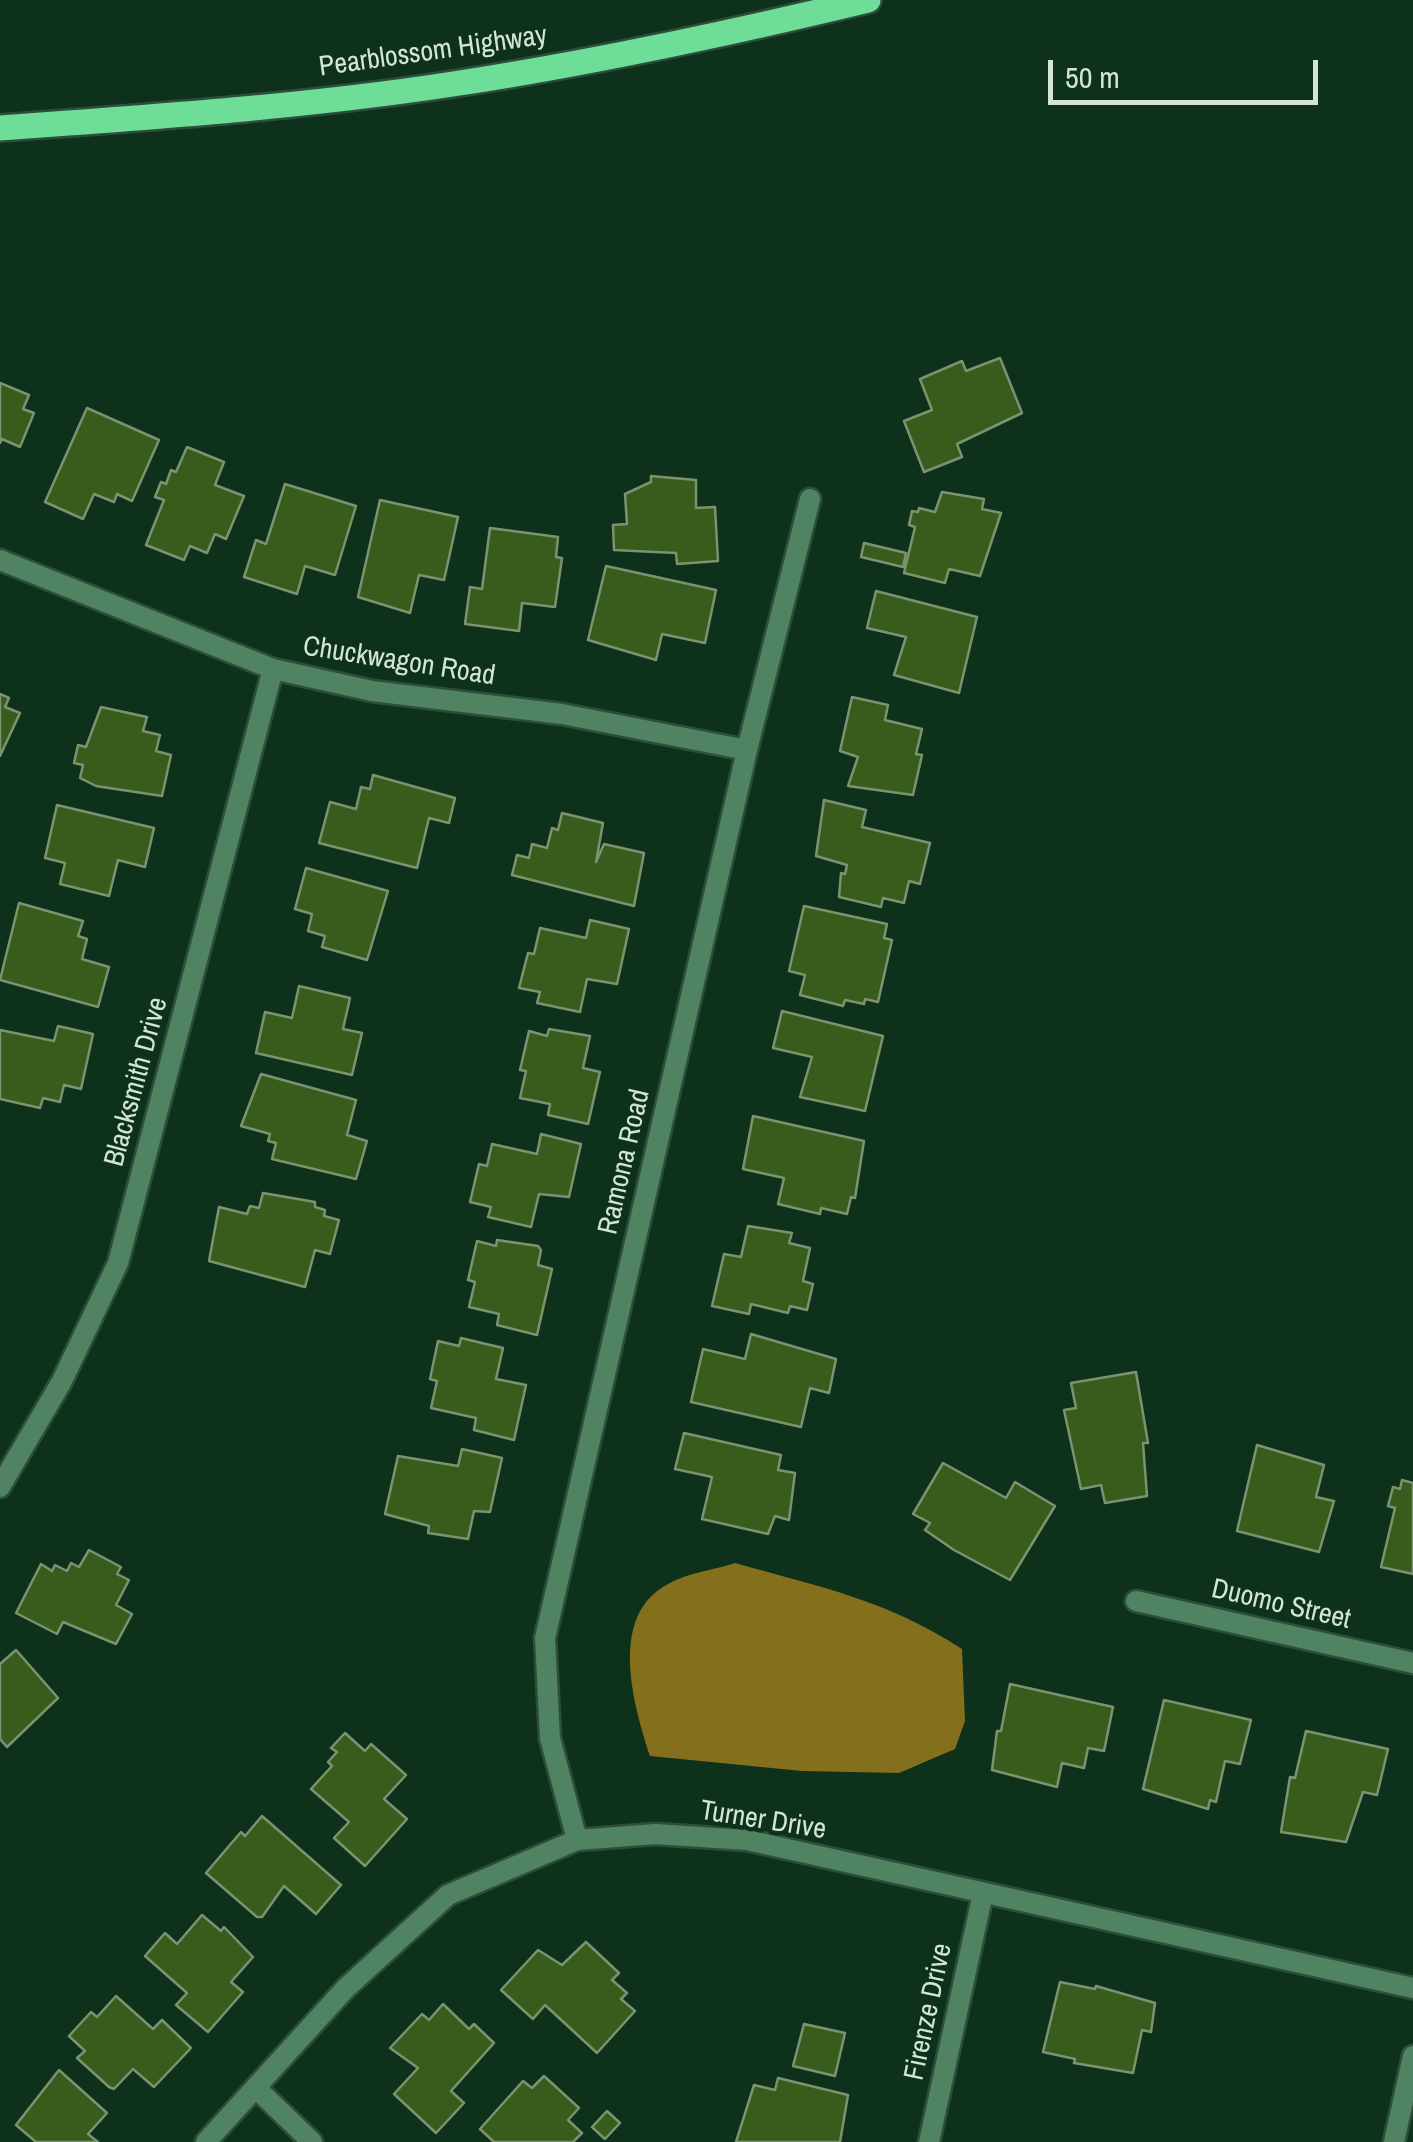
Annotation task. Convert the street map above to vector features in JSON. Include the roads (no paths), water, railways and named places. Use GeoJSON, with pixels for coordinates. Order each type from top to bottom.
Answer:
{"type":"FeatureCollection","features":[{"type":"Feature","properties":{"kind":"main road","name":"Pearblossom Highway"},"geometry":{"type":"LineString","coordinates":[[0,128],[164,116],[451,84],[730,33],[868,0]]}},
{"type":"Feature","properties":{"kind":"street","name":"Ramona Road"},"geometry":{"type":"LineString","coordinates":[[576,1840],[550,1738],[545,1638],[748,750],[810,499]]}},
{"type":"Feature","properties":{"kind":"street","name":"Chuckwagon Road"},"geometry":{"type":"LineString","coordinates":[[0,560],[272,669],[372,691],[562,714],[748,750]]}},
{"type":"Feature","properties":{"kind":"street","name":"Blacksmith Drive"},"geometry":{"type":"LineString","coordinates":[[0,1487],[62,1381],[118,1263],[272,669]]}},
{"type":"Feature","properties":{"kind":"street","name":"Duomo Street"},"geometry":{"type":"LineString","coordinates":[[1136,1600],[1413,1663]]}},
{"type":"Feature","properties":{"kind":"street","name":"Turner Drive"},"geometry":{"type":"LineString","coordinates":[[206,2142],[346,1988],[448,1895],[576,1840],[655,1834],[747,1840],[1413,1988]]}},
{"type":"Feature","properties":{"kind":"street","name":"Firenze Drive"},"geometry":{"type":"LineString","coordinates":[[929,2142],[983,1893]]}},
{"type":"Feature","properties":{"kind":"street"},"geometry":{"type":"LineString","coordinates":[[1394,2142],[1413,2056]]}},
{"type":"Feature","properties":{"kind":"street"},"geometry":{"type":"LineString","coordinates":[[256,2088],[312,2142]]}}]}
